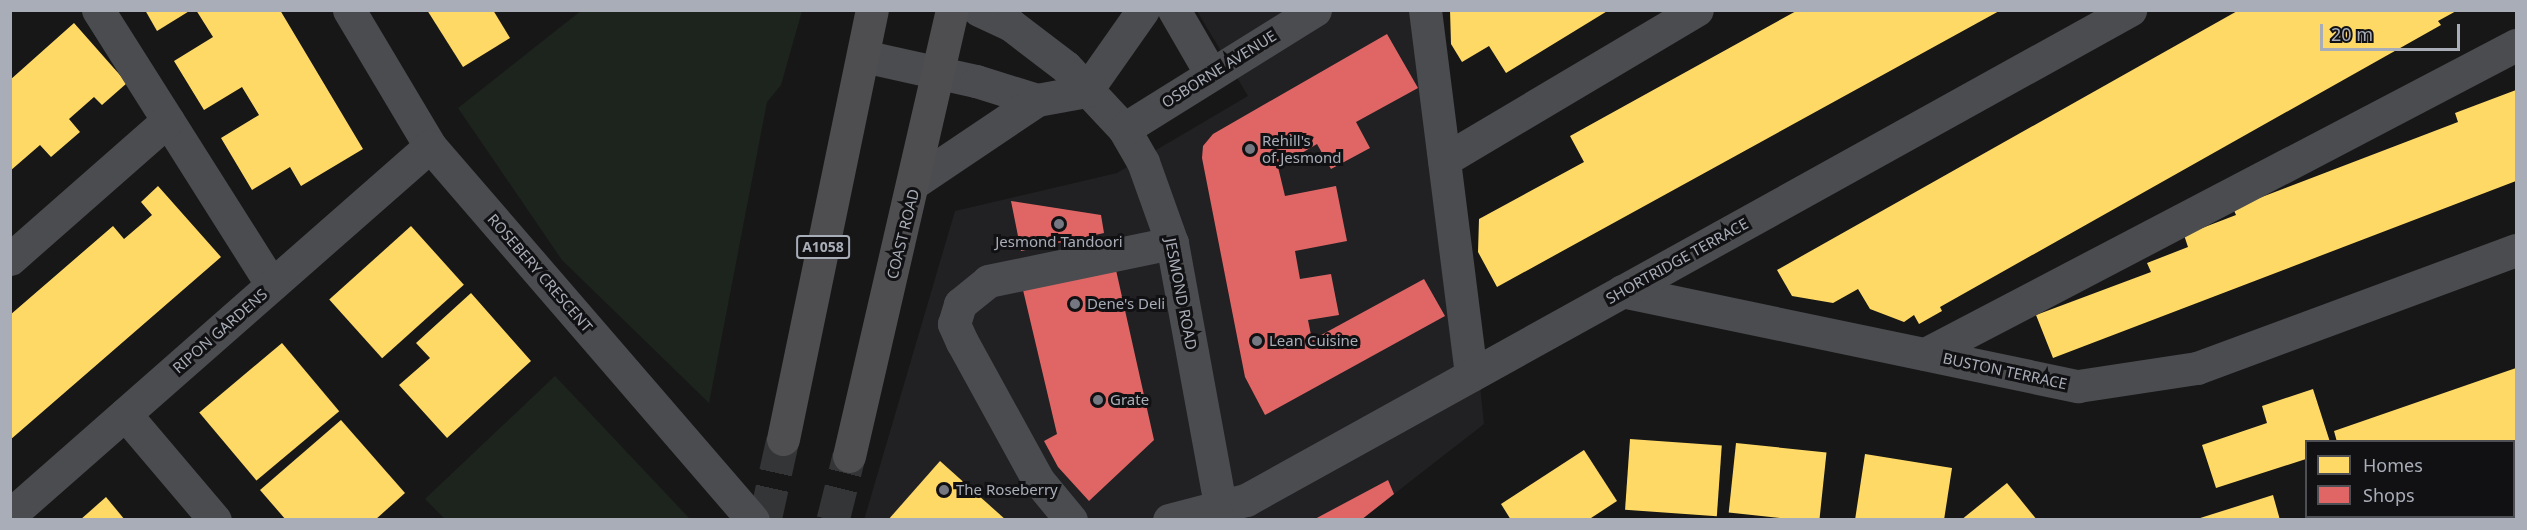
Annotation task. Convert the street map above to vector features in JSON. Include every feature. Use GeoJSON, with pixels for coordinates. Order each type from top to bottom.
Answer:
{"type":"FeatureCollection","features":[{"type":"Feature","properties":{"kind":"highway","name":"A1058"},"geometry":{"type":"LineString","coordinates":[[783,439],[872,10]]}},
{"type":"Feature","properties":{"kind":"highway","name":"COAST ROAD"},"geometry":{"type":"LineString","coordinates":[[849,456],[915,182],[952,10]]}},
{"type":"Feature","properties":{"kind":"street"},"geometry":{"type":"LineString","coordinates":[[98,10],[272,285]]}},
{"type":"Feature","properties":{"kind":"street","name":"ROSEBERY CRESCENT"},"geometry":{"type":"LineString","coordinates":[[349,10],[430,146],[753,519]]}},
{"type":"Feature","properties":{"kind":"street","name":"JESMOND ROAD"},"geometry":{"type":"LineString","coordinates":[[979,10],[1011,25],[1041,46],[1124,129],[1156,192],[1172,243],[1222,514]]}},
{"type":"Feature","properties":{"kind":"street"},"geometry":{"type":"LineString","coordinates":[[915,182],[1037,100],[1086,91],[1143,10]]}},
{"type":"Feature","properties":{"kind":"street"},"geometry":{"type":"LineString","coordinates":[[1174,10],[1211,74]]}},
{"type":"Feature","properties":{"kind":"street","name":"OSBORNE AVENUE"},"geometry":{"type":"LineString","coordinates":[[1124,129],[1315,10]]}},
{"type":"Feature","properties":{"kind":"street"},"geometry":{"type":"LineString","coordinates":[[1425,10],[1471,375]]}},
{"type":"Feature","properties":{"kind":"street"},"geometry":{"type":"LineString","coordinates":[[1444,160],[1696,10]]}},
{"type":"Feature","properties":{"kind":"street","name":"SHORTRIDGE TERRACE"},"geometry":{"type":"LineString","coordinates":[[1169,519],[1196,510],[1222,514],[2130,10]]}},
{"type":"Feature","properties":{"kind":"street"},"geometry":{"type":"LineString","coordinates":[[1925,354],[2517,45]]}},
{"type":"Feature","properties":{"kind":"street"},"geometry":{"type":"LineString","coordinates":[[863,56],[938,73],[1037,100]]}},
{"type":"Feature","properties":{"kind":"street"},"geometry":{"type":"LineString","coordinates":[[10,259],[168,120]]}},
{"type":"Feature","properties":{"kind":"street","name":"RIPON GARDENS"},"geometry":{"type":"LineString","coordinates":[[10,515],[430,146]]}},
{"type":"Feature","properties":{"kind":"street"},"geometry":{"type":"LineString","coordinates":[[1071,519],[1038,480],[962,342],[954,324],[960,304],[988,281],[1172,243]]}},
{"type":"Feature","properties":{"kind":"street","name":"BUSTON TERRACE"},"geometry":{"type":"LineString","coordinates":[[1622,291],[2078,386],[2197,368],[2517,250]]}},
{"type":"Feature","properties":{"kind":"street"},"geometry":{"type":"LineString","coordinates":[[125,414],[215,519]]}},
{"type":"Feature","properties":{"kind":"shaded area"},"geometry":{"type":"Polygon","coordinates":[[[582,10],[802,11],[781,85],[767,102],[709,403],[562,260],[458,108],[582,10]]]}},
{"type":"Feature","properties":{"kind":"shaded area"},"geometry":{"type":"Polygon","coordinates":[[[1197,11],[1440,11],[1484,424],[1362,519],[864,520],[955,211],[1117,173],[1248,96],[1197,11]]]}},
{"type":"Feature","properties":{"kind":"shaded area"},"geometry":{"type":"Polygon","coordinates":[[[555,376],[690,519],[445,519],[425,499],[555,376]]]}},
{"type":"Feature","properties":{"kind":"building: Homes"},"geometry":{"type":"Polygon","coordinates":[[[145,10],[191,10],[157,31],[145,10]]]}},
{"type":"Feature","properties":{"kind":"building: Homes"},"geometry":{"type":"Polygon","coordinates":[[[196,10],[280,10],[363,149],[301,186],[290,167],[252,190],[221,138],[259,115],[242,87],[204,110],[174,61],[213,37],[196,10]]]}},
{"type":"Feature","properties":{"kind":"building: Homes"},"geometry":{"type":"Polygon","coordinates":[[[427,10],[493,10],[510,38],[463,67],[427,10]]]}},
{"type":"Feature","properties":{"kind":"building: Homes"},"geometry":{"type":"Polygon","coordinates":[[[1450,10],[1609,10],[1506,73],[1489,46],[1462,62],[1451,44],[1450,10]]]}},
{"type":"Feature","properties":{"kind":"building: Homes"},"geometry":{"type":"Polygon","coordinates":[[[1798,10],[2001,10],[1497,287],[1478,252],[1479,219],[1584,162],[1570,136],[1798,10]]]}},
{"type":"Feature","properties":{"kind":"building: Homes"},"geometry":{"type":"Polygon","coordinates":[[[2239,10],[2458,10],[2438,21],[2441,25],[1940,307],[1942,311],[1919,324],[1914,315],[1904,322],[1870,309],[1858,289],[1833,303],[1792,296],[1777,270],[2239,10]]]}},
{"type":"Feature","properties":{"kind":"building: Homes"},"geometry":{"type":"Polygon","coordinates":[[[74,23],[127,83],[102,105],[94,97],[69,119],[80,132],[51,157],[40,145],[10,171],[10,80],[74,23]]]}},
{"type":"Feature","properties":{"kind":"building: Homes"},"geometry":{"type":"Polygon","coordinates":[[[2516,90],[2516,181],[2053,358],[2036,315],[2151,272],[2147,263],[2188,247],[2184,235],[2236,215],[2233,208],[2458,122],[2455,113],[2516,90]]]}},
{"type":"Feature","properties":{"kind":"building: Homes"},"geometry":{"type":"Polygon","coordinates":[[[158,186],[221,257],[10,440],[10,315],[113,226],[124,239],[152,215],[141,202],[158,186]]]}},
{"type":"Feature","properties":{"kind":"building: Homes"},"geometry":{"type":"Polygon","coordinates":[[[411,226],[464,285],[382,358],[329,300],[411,226]]]}},
{"type":"Feature","properties":{"kind":"building: Homes"},"geometry":{"type":"Polygon","coordinates":[[[471,293],[531,361],[447,438],[399,385],[430,358],[416,343],[471,293]]]}},
{"type":"Feature","properties":{"kind":"building: Homes"},"geometry":{"type":"Polygon","coordinates":[[[282,343],[339,411],[256,481],[199,412],[282,343]]]}},
{"type":"Feature","properties":{"kind":"building: Homes"},"geometry":{"type":"Polygon","coordinates":[[[2516,368],[2515,448],[2515,440],[2336,440],[2334,431],[2516,368]]]}},
{"type":"Feature","properties":{"kind":"building: Homes"},"geometry":{"type":"Polygon","coordinates":[[[2313,389],[2329,440],[2305,440],[2305,459],[2216,488],[2202,445],[2267,423],[2262,406],[2313,389]]]}},
{"type":"Feature","properties":{"kind":"building: Homes"},"geometry":{"type":"Polygon","coordinates":[[[341,420],[405,493],[375,520],[286,520],[260,490],[341,420]]]}},
{"type":"Feature","properties":{"kind":"building: Homes"},"geometry":{"type":"Polygon","coordinates":[[[1630,439],[1722,445],[1717,516],[1625,510],[1630,439]]]}},
{"type":"Feature","properties":{"kind":"building: Homes"},"geometry":{"type":"Polygon","coordinates":[[[1736,443],[1827,453],[1819,520],[1729,513],[1736,443]]]}},
{"type":"Feature","properties":{"kind":"building: Homes"},"geometry":{"type":"Polygon","coordinates":[[[1584,450],[1617,501],[1588,520],[1511,520],[1501,504],[1584,450]]]}},
{"type":"Feature","properties":{"kind":"building: Homes"},"geometry":{"type":"Polygon","coordinates":[[[1865,454],[1952,468],[1944,520],[1855,520],[1865,454]]]}},
{"type":"Feature","properties":{"kind":"building: Homes","name":"The Roseberry"},"geometry":{"type":"Polygon","coordinates":[[[940,461],[1006,520],[888,520],[940,461]]]}},
{"type":"Feature","properties":{"kind":"building: Homes"},"geometry":{"type":"Polygon","coordinates":[[[2007,483],[2037,520],[1961,520],[2007,483]]]}},
{"type":"Feature","properties":{"kind":"building: Homes"},"geometry":{"type":"Polygon","coordinates":[[[2273,495],[2280,520],[2197,519],[2273,495]]]}},
{"type":"Feature","properties":{"kind":"building: Homes"},"geometry":{"type":"Polygon","coordinates":[[[106,497],[125,520],[80,520],[106,497]]]}},
{"type":"Feature","properties":{"kind":"building: Shops"},"geometry":{"type":"Polygon","coordinates":[[[1387,34],[1418,88],[1356,122],[1370,148],[1331,169],[1317,144],[1278,167],[1285,196],[1336,186],[1347,241],[1295,251],[1300,279],[1331,274],[1339,315],[1308,320],[1312,340],[1424,279],[1445,316],[1265,415],[1245,377],[1202,158],[1203,146],[1213,134],[1387,34]]]}},
{"type":"Feature","properties":{"kind":"building: Shops","name":"Jesmond Tandoori"},"geometry":{"type":"Polygon","coordinates":[[[1011,201],[1101,215],[1104,233],[1021,251],[1011,201]]]}},
{"type":"Feature","properties":{"kind":"building: Shops"},"geometry":{"type":"Polygon","coordinates":[[[1116,270],[1154,440],[1089,501],[1058,467],[1044,441],[1057,434],[1023,290],[1116,270]]]}},
{"type":"Feature","properties":{"kind":"building: Shops"},"geometry":{"type":"Polygon","coordinates":[[[1388,480],[1394,494],[1361,520],[1313,520],[1388,480]]]}},
{"type":"Feature","properties":{"kind":"tunnel"},"geometry":{"type":"LineString","coordinates":[[765,520],[783,439]]}},
{"type":"Feature","properties":{"kind":"tunnel"},"geometry":{"type":"LineString","coordinates":[[833,520],[849,456]]}},
{"type":"Feature","properties":{"kind":"place","name":"Rehill's of Jesmond"},"geometry":{"type":"Point","coordinates":[1250,149]}},
{"type":"Feature","properties":{"kind":"place","name":"Jesmond Tandoori"},"geometry":{"type":"Point","coordinates":[1059,224]}},
{"type":"Feature","properties":{"kind":"place","name":"Dene's Deli"},"geometry":{"type":"Point","coordinates":[1075,304]}},
{"type":"Feature","properties":{"kind":"place","name":"Lean Cuisine"},"geometry":{"type":"Point","coordinates":[1257,341]}},
{"type":"Feature","properties":{"kind":"place","name":"Grate"},"geometry":{"type":"Point","coordinates":[1098,400]}},
{"type":"Feature","properties":{"kind":"place","name":"The Roseberry"},"geometry":{"type":"Point","coordinates":[944,490]}}]}
